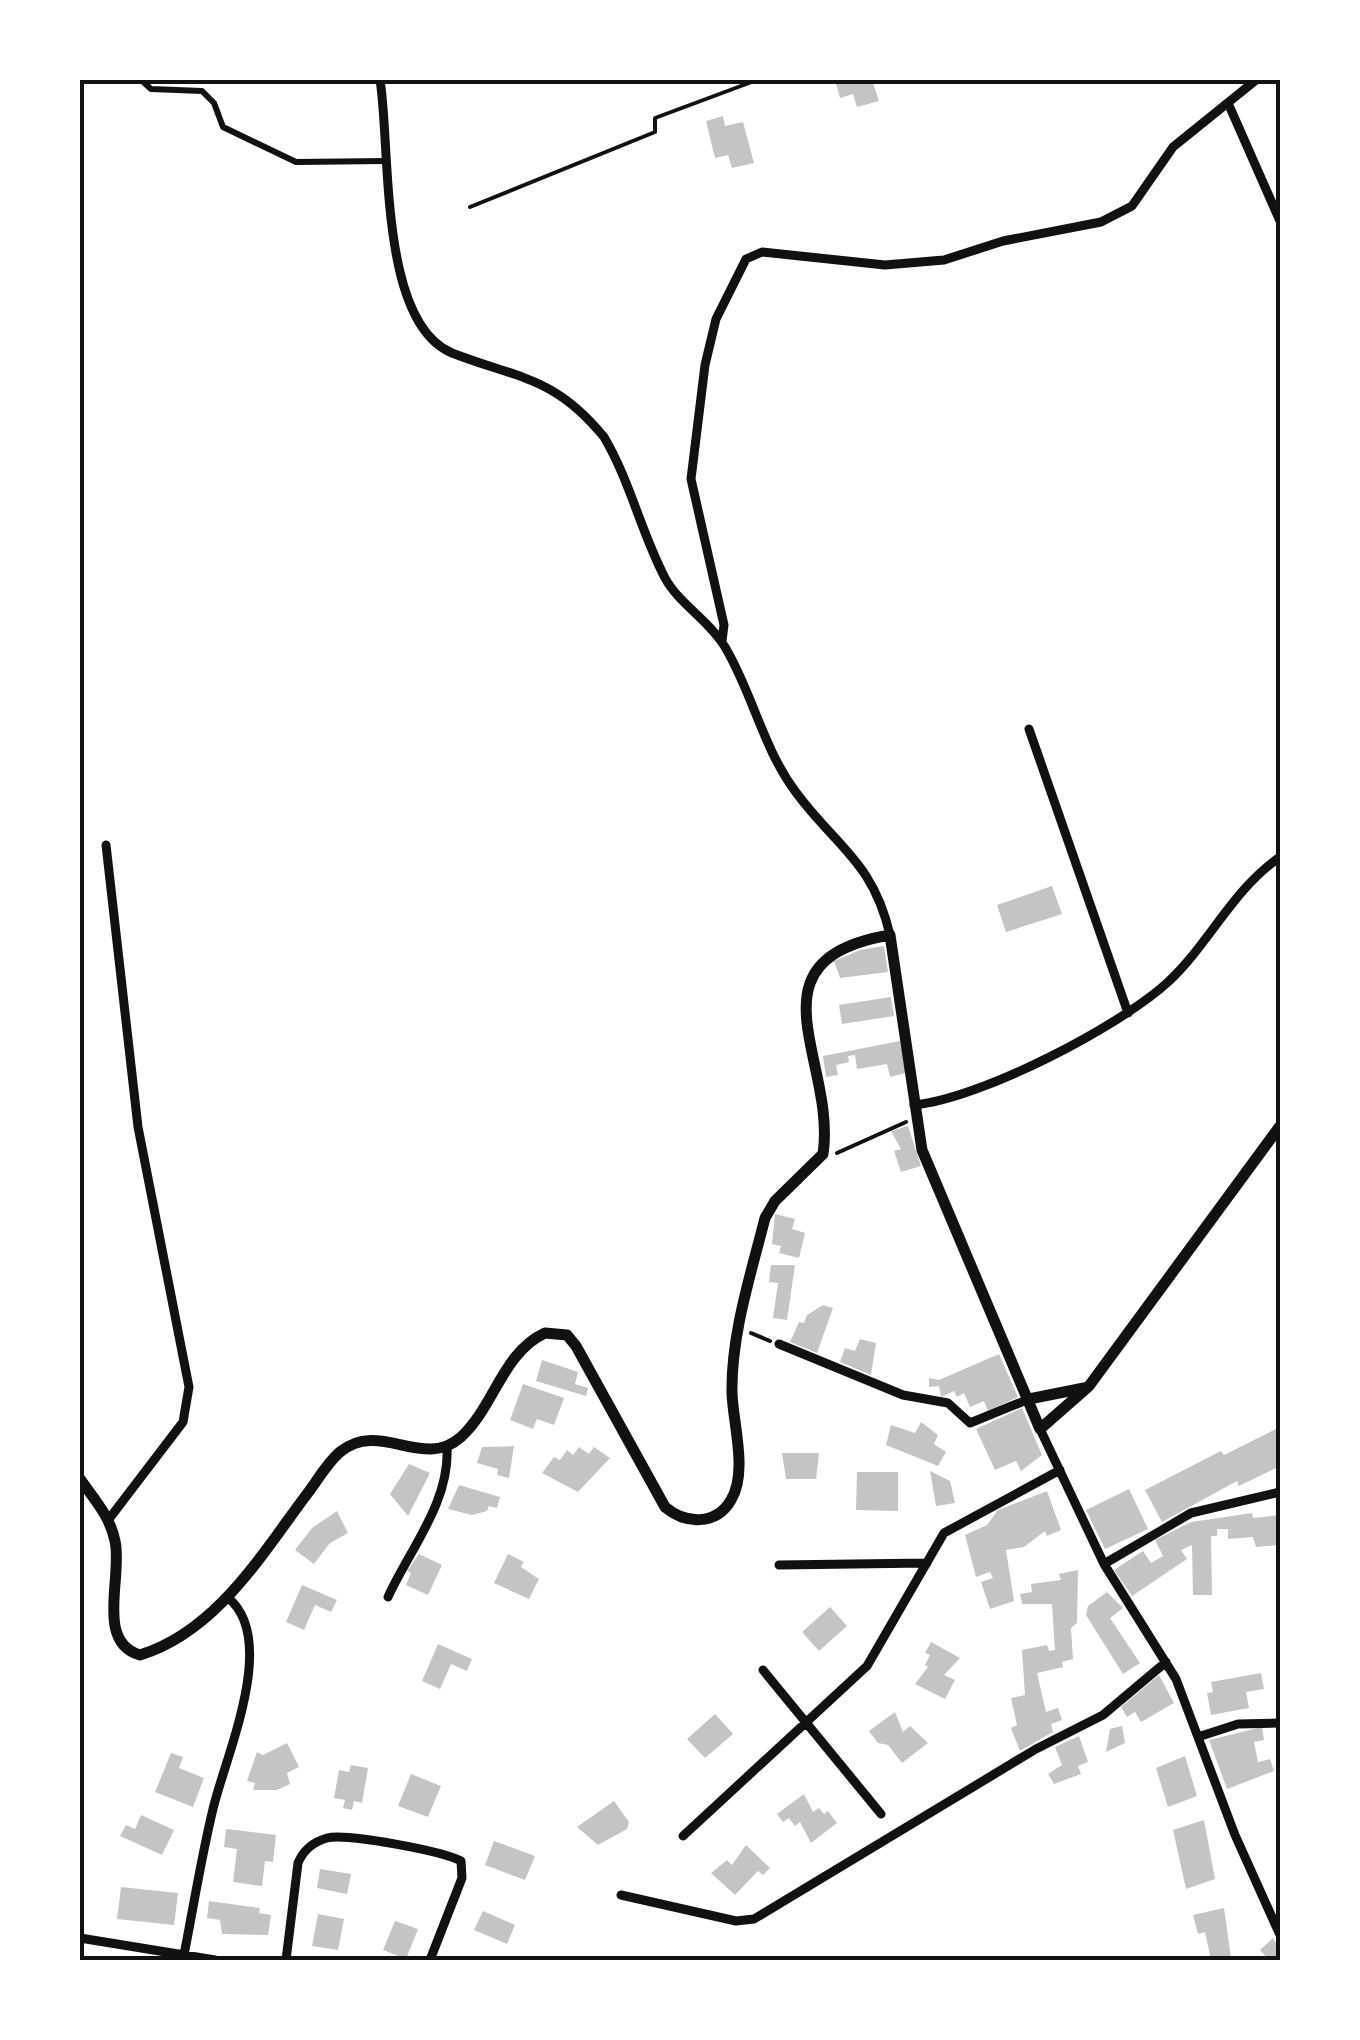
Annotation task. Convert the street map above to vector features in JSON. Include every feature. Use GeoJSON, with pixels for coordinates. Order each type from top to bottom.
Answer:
{"type":"FeatureCollection","features":[{"type":"Feature","properties":{"kind":"street"},"geometry":{"type":"LineString","coordinates":[[141,80],[151,89],[202,91],[214,103],[223,127],[296,162],[385,161]]}},
{"type":"Feature","properties":{"kind":"street"},"geometry":{"type":"LineString","coordinates":[[380,80],[398,265],[432,342],[533,378],[591,421],[617,459],[666,581],[722,642],[750,691],[776,760],[795,792],[856,857],[870,880],[890,936],[922,1150],[1040,1428],[1104,1564],[1166,1662],[1200,1736],[1235,1836],[1280,1936]]}},
{"type":"Feature","properties":{"kind":"street"},"geometry":{"type":"LineString","coordinates":[[722,642],[724,624],[691,479],[716,319],[738,269],[762,252],[885,265],[944,260],[1003,241],[1101,222],[1132,206],[1173,147],[1256,80]]}},
{"type":"Feature","properties":{"kind":"street"},"geometry":{"type":"LineString","coordinates":[[1228,103],[1280,221]]}},
{"type":"Feature","properties":{"kind":"street"},"geometry":{"type":"LineString","coordinates":[[1029,729],[1128,1013]]}},
{"type":"Feature","properties":{"kind":"street"},"geometry":{"type":"LineString","coordinates":[[106,845],[138,1127],[189,1387],[184,1422],[108,1518]]}},
{"type":"Feature","properties":{"kind":"street"},"geometry":{"type":"LineString","coordinates":[[915,1111],[986,1084],[1128,1013],[1169,981],[1259,871],[1280,856]]}},
{"type":"Feature","properties":{"kind":"street"},"geometry":{"type":"LineString","coordinates":[[80,1479],[108,1518],[116,1546],[118,1636],[128,1652],[151,1652],[192,1628],[227,1597],[338,1454],[367,1440],[434,1452],[447,1447],[470,1428],[517,1354],[534,1338],[556,1331],[576,1346],[665,1507],[687,1520],[712,1516],[731,1500],[738,1478],[732,1390],[738,1328],[765,1218],[774,1201],[823,1154],[808,984],[828,956],[860,940],[890,936]]}},
{"type":"Feature","properties":{"kind":"street"},"geometry":{"type":"LineString","coordinates":[[1040,1428],[1089,1386],[1280,1126]]}},
{"type":"Feature","properties":{"kind":"street"},"geometry":{"type":"LineString","coordinates":[[779,1344],[902,1395],[948,1403],[970,1424],[1029,1399],[1089,1386]]}},
{"type":"Feature","properties":{"kind":"street"},"geometry":{"type":"LineString","coordinates":[[388,1597],[433,1511],[448,1470],[447,1447]]}},
{"type":"Feature","properties":{"kind":"street"},"geometry":{"type":"LineString","coordinates":[[683,1836],[868,1666],[944,1533],[990,1504],[1060,1470]]}},
{"type":"Feature","properties":{"kind":"street"},"geometry":{"type":"LineString","coordinates":[[1104,1564],[1191,1514],[1280,1492]]}},
{"type":"Feature","properties":{"kind":"street"},"geometry":{"type":"LineString","coordinates":[[778,1566],[927,1563]]}},
{"type":"Feature","properties":{"kind":"street"},"geometry":{"type":"LineString","coordinates":[[183,1958],[212,1810],[243,1715],[248,1634],[240,1607],[227,1597]]}},
{"type":"Feature","properties":{"kind":"street"},"geometry":{"type":"LineString","coordinates":[[621,1895],[736,1921],[754,1919],[1036,1749],[1103,1715],[1166,1662]]}},
{"type":"Feature","properties":{"kind":"street"},"geometry":{"type":"LineString","coordinates":[[763,1670],[881,1814]]}},
{"type":"Feature","properties":{"kind":"street"},"geometry":{"type":"LineString","coordinates":[[1200,1736],[1238,1724],[1280,1722]]}},
{"type":"Feature","properties":{"kind":"street"},"geometry":{"type":"LineString","coordinates":[[286,1960],[303,1852],[337,1837],[461,1860],[462,1878],[430,1960]]}},
{"type":"Feature","properties":{"kind":"street"},"geometry":{"type":"LineString","coordinates":[[80,1938],[183,1958],[214,1960]]}},
{"type":"Feature","properties":{"kind":"lane"},"geometry":{"type":"LineString","coordinates":[[470,207],[655,132],[655,118],[757,80]]}},
{"type":"Feature","properties":{"kind":"path"},"geometry":{"type":"LineString","coordinates":[[823,1154],[839,1153],[915,1111]]}},
{"type":"Feature","properties":{"kind":"path"},"geometry":{"type":"LineString","coordinates":[[738,1328],[779,1344]]}},
{"type":"Feature","properties":{"kind":"building"},"geometry":{"type":"Polygon","coordinates":[[[835,80],[872,80],[879,101],[857,107],[853,94],[840,98],[835,80]]]}},
{"type":"Feature","properties":{"kind":"building"},"geometry":{"type":"Polygon","coordinates":[[[723,116],[725,126],[743,122],[754,163],[732,168],[728,155],[715,158],[706,121],[723,116]]]}},
{"type":"Feature","properties":{"kind":"building"},"geometry":{"type":"Polygon","coordinates":[[[1052,886],[1062,914],[1006,932],[997,905],[1052,886]]]}},
{"type":"Feature","properties":{"kind":"building"},"geometry":{"type":"Polygon","coordinates":[[[884,946],[888,972],[840,978],[834,961],[860,950],[884,946]]]}},
{"type":"Feature","properties":{"kind":"building"},"geometry":{"type":"Polygon","coordinates":[[[891,997],[894,1016],[842,1024],[839,1005],[891,997]]]}},
{"type":"Feature","properties":{"kind":"building"},"geometry":{"type":"Polygon","coordinates":[[[900,1041],[906,1073],[890,1077],[887,1064],[857,1069],[855,1055],[848,1056],[849,1062],[836,1065],[838,1075],[826,1077],[823,1056],[900,1041]]]}},
{"type":"Feature","properties":{"kind":"building"},"geometry":{"type":"Polygon","coordinates":[[[908,1126],[921,1166],[901,1172],[894,1151],[901,1149],[891,1131],[908,1126]]]}},
{"type":"Feature","properties":{"kind":"building"},"geometry":{"type":"Polygon","coordinates":[[[775,1214],[795,1219],[792,1229],[805,1233],[799,1258],[779,1253],[781,1246],[772,1244],[775,1214]]]}},
{"type":"Feature","properties":{"kind":"building"},"geometry":{"type":"Polygon","coordinates":[[[771,1265],[795,1265],[787,1320],[773,1318],[778,1283],[769,1282],[771,1265]]]}},
{"type":"Feature","properties":{"kind":"building"},"geometry":{"type":"Polygon","coordinates":[[[823,1305],[833,1308],[817,1353],[790,1342],[799,1322],[804,1323],[807,1315],[823,1305]]]}},
{"type":"Feature","properties":{"kind":"building"},"geometry":{"type":"Polygon","coordinates":[[[860,1339],[876,1343],[871,1375],[840,1362],[845,1348],[855,1351],[860,1339]]]}},
{"type":"Feature","properties":{"kind":"building"},"geometry":{"type":"Polygon","coordinates":[[[999,1354],[1018,1397],[988,1411],[984,1401],[970,1407],[964,1393],[957,1397],[954,1391],[941,1397],[939,1386],[929,1387],[929,1378],[939,1380],[999,1354]]]}},
{"type":"Feature","properties":{"kind":"building"},"geometry":{"type":"Polygon","coordinates":[[[542,1360],[578,1372],[575,1384],[588,1388],[586,1396],[536,1381],[542,1360]]]}},
{"type":"Feature","properties":{"kind":"building"},"geometry":{"type":"Polygon","coordinates":[[[523,1384],[564,1398],[554,1425],[537,1419],[533,1429],[510,1420],[523,1384]]]}},
{"type":"Feature","properties":{"kind":"building"},"geometry":{"type":"Polygon","coordinates":[[[1022,1408],[1042,1455],[1021,1471],[1016,1461],[995,1470],[976,1429],[1022,1408]]]}},
{"type":"Feature","properties":{"kind":"building"},"geometry":{"type":"Polygon","coordinates":[[[921,1422],[938,1435],[934,1444],[946,1452],[938,1466],[886,1445],[891,1425],[915,1433],[921,1422]]]}},
{"type":"Feature","properties":{"kind":"building"},"geometry":{"type":"Polygon","coordinates":[[[1280,1427],[1280,1466],[1239,1486],[1237,1481],[1162,1522],[1145,1490],[1221,1451],[1224,1455],[1280,1427]]]}},
{"type":"Feature","properties":{"kind":"building"},"geometry":{"type":"Polygon","coordinates":[[[514,1446],[509,1478],[497,1475],[498,1469],[477,1463],[482,1447],[514,1446]]]}},
{"type":"Feature","properties":{"kind":"building"},"geometry":{"type":"Polygon","coordinates":[[[579,1447],[589,1454],[594,1447],[610,1458],[578,1492],[542,1473],[554,1457],[560,1460],[567,1450],[573,1455],[579,1447]]]}},
{"type":"Feature","properties":{"kind":"building"},"geometry":{"type":"Polygon","coordinates":[[[782,1453],[819,1453],[816,1479],[786,1479],[782,1453]]]}},
{"type":"Feature","properties":{"kind":"building"},"geometry":{"type":"Polygon","coordinates":[[[409,1464],[430,1473],[408,1516],[390,1494],[409,1464]]]}},
{"type":"Feature","properties":{"kind":"building"},"geometry":{"type":"Polygon","coordinates":[[[930,1471],[950,1481],[955,1503],[936,1506],[930,1471]]]}},
{"type":"Feature","properties":{"kind":"building"},"geometry":{"type":"Polygon","coordinates":[[[857,1472],[898,1472],[898,1511],[856,1510],[857,1472]]]}},
{"type":"Feature","properties":{"kind":"building"},"geometry":{"type":"Polygon","coordinates":[[[459,1485],[500,1497],[497,1508],[489,1506],[487,1511],[472,1515],[448,1509],[459,1485]]]}},
{"type":"Feature","properties":{"kind":"building"},"geometry":{"type":"Polygon","coordinates":[[[1129,1489],[1148,1529],[1105,1549],[1086,1510],[1129,1489]]]}},
{"type":"Feature","properties":{"kind":"building"},"geometry":{"type":"Polygon","coordinates":[[[1047,1491],[1061,1530],[1047,1536],[1045,1531],[1024,1547],[1006,1550],[1014,1601],[990,1609],[981,1582],[993,1578],[990,1572],[976,1577],[965,1535],[987,1525],[998,1510],[1047,1491]]]}},
{"type":"Feature","properties":{"kind":"building"},"geometry":{"type":"Polygon","coordinates":[[[337,1511],[348,1533],[330,1543],[314,1564],[295,1550],[312,1528],[337,1511]]]}},
{"type":"Feature","properties":{"kind":"building"},"geometry":{"type":"Polygon","coordinates":[[[1252,1513],[1253,1518],[1280,1515],[1280,1545],[1256,1547],[1253,1537],[1228,1539],[1228,1529],[1217,1529],[1217,1536],[1211,1536],[1212,1595],[1193,1595],[1192,1545],[1181,1550],[1187,1559],[1132,1596],[1114,1570],[1143,1551],[1151,1563],[1163,1556],[1155,1540],[1191,1522],[1252,1513]]]}},
{"type":"Feature","properties":{"kind":"building"},"geometry":{"type":"Polygon","coordinates":[[[419,1554],[442,1565],[428,1595],[406,1585],[411,1573],[407,1571],[419,1554]]]}},
{"type":"Feature","properties":{"kind":"building"},"geometry":{"type":"Polygon","coordinates":[[[508,1554],[524,1562],[521,1567],[539,1579],[529,1599],[494,1583],[508,1554]]]}},
{"type":"Feature","properties":{"kind":"building"},"geometry":{"type":"Polygon","coordinates":[[[1078,1570],[1077,1623],[1071,1628],[1073,1659],[1062,1662],[1063,1667],[1037,1673],[1046,1712],[1058,1708],[1062,1720],[1051,1724],[1053,1732],[1020,1751],[1011,1728],[1017,1725],[1011,1698],[1025,1695],[1022,1650],[1047,1645],[1049,1651],[1055,1650],[1052,1604],[1022,1604],[1020,1594],[1032,1592],[1031,1584],[1061,1580],[1059,1574],[1078,1570]]]}},
{"type":"Feature","properties":{"kind":"building"},"geometry":{"type":"Polygon","coordinates":[[[302,1585],[337,1600],[331,1612],[315,1605],[304,1630],[286,1622],[302,1585]]]}},
{"type":"Feature","properties":{"kind":"building"},"geometry":{"type":"Polygon","coordinates":[[[1107,1592],[1123,1608],[1110,1618],[1140,1663],[1123,1674],[1086,1615],[1088,1606],[1107,1592]]]}},
{"type":"Feature","properties":{"kind":"building"},"geometry":{"type":"Polygon","coordinates":[[[830,1607],[847,1626],[819,1651],[802,1632],[830,1607]]]}},
{"type":"Feature","properties":{"kind":"building"},"geometry":{"type":"Polygon","coordinates":[[[931,1642],[960,1658],[944,1675],[955,1680],[945,1699],[915,1684],[928,1667],[925,1665],[930,1655],[925,1653],[931,1642]]]}},
{"type":"Feature","properties":{"kind":"building"},"geometry":{"type":"Polygon","coordinates":[[[438,1644],[472,1659],[467,1671],[451,1664],[440,1689],[422,1681],[438,1644]]]}},
{"type":"Feature","properties":{"kind":"building"},"geometry":{"type":"Polygon","coordinates":[[[1261,1673],[1264,1689],[1246,1692],[1249,1708],[1211,1715],[1207,1693],[1213,1692],[1211,1682],[1261,1673]]]}},
{"type":"Feature","properties":{"kind":"building"},"geometry":{"type":"Polygon","coordinates":[[[1159,1675],[1174,1703],[1141,1722],[1135,1712],[1127,1717],[1121,1707],[1159,1675]]]}},
{"type":"Feature","properties":{"kind":"building"},"geometry":{"type":"Polygon","coordinates":[[[895,1712],[903,1732],[910,1726],[928,1743],[902,1763],[888,1745],[878,1743],[869,1731],[895,1712]]]}},
{"type":"Feature","properties":{"kind":"building"},"geometry":{"type":"Polygon","coordinates":[[[715,1714],[733,1734],[705,1758],[687,1739],[715,1714]]]}},
{"type":"Feature","properties":{"kind":"building"},"geometry":{"type":"Polygon","coordinates":[[[1122,1726],[1125,1743],[1106,1752],[1110,1729],[1122,1726]]]}},
{"type":"Feature","properties":{"kind":"building"},"geometry":{"type":"Polygon","coordinates":[[[1262,1727],[1264,1740],[1254,1742],[1258,1762],[1270,1759],[1274,1771],[1227,1789],[1209,1740],[1262,1727]]]}},
{"type":"Feature","properties":{"kind":"building"},"geometry":{"type":"Polygon","coordinates":[[[1079,1736],[1088,1762],[1078,1766],[1081,1774],[1054,1784],[1048,1774],[1062,1765],[1055,1747],[1079,1736]]]}},
{"type":"Feature","properties":{"kind":"building"},"geometry":{"type":"Polygon","coordinates":[[[287,1743],[299,1767],[287,1773],[290,1784],[277,1790],[253,1790],[255,1783],[247,1781],[257,1752],[263,1755],[287,1743]]]}},
{"type":"Feature","properties":{"kind":"building"},"geometry":{"type":"Polygon","coordinates":[[[171,1753],[183,1757],[179,1768],[204,1778],[193,1807],[155,1792],[171,1753]]]}},
{"type":"Feature","properties":{"kind":"building"},"geometry":{"type":"Polygon","coordinates":[[[1185,1756],[1197,1796],[1168,1807],[1156,1768],[1185,1756]]]}},
{"type":"Feature","properties":{"kind":"building"},"geometry":{"type":"Polygon","coordinates":[[[351,1765],[368,1768],[362,1803],[354,1801],[352,1810],[343,1808],[345,1800],[334,1798],[339,1770],[349,1772],[351,1765]]]}},
{"type":"Feature","properties":{"kind":"building"},"geometry":{"type":"Polygon","coordinates":[[[411,1774],[441,1786],[428,1817],[398,1806],[411,1774]]]}},
{"type":"Feature","properties":{"kind":"building"},"geometry":{"type":"Polygon","coordinates":[[[804,1794],[813,1812],[819,1808],[824,1814],[828,1811],[837,1823],[811,1843],[800,1822],[795,1826],[789,1818],[783,1822],[777,1814],[804,1794]]]}},
{"type":"Feature","properties":{"kind":"building"},"geometry":{"type":"Polygon","coordinates":[[[614,1801],[629,1822],[627,1829],[598,1845],[577,1827],[614,1801]]]}},
{"type":"Feature","properties":{"kind":"building"},"geometry":{"type":"Polygon","coordinates":[[[141,1815],[174,1830],[162,1855],[120,1836],[126,1825],[135,1829],[141,1815]]]}},
{"type":"Feature","properties":{"kind":"building"},"geometry":{"type":"Polygon","coordinates":[[[1204,1820],[1215,1879],[1186,1889],[1173,1830],[1204,1820]]]}},
{"type":"Feature","properties":{"kind":"building"},"geometry":{"type":"Polygon","coordinates":[[[226,1829],[276,1835],[273,1862],[265,1861],[262,1886],[233,1882],[237,1849],[224,1847],[226,1829]]]}},
{"type":"Feature","properties":{"kind":"building"},"geometry":{"type":"Polygon","coordinates":[[[494,1841],[535,1856],[525,1880],[485,1865],[494,1841]]]}},
{"type":"Feature","properties":{"kind":"building"},"geometry":{"type":"Polygon","coordinates":[[[746,1845],[770,1868],[763,1875],[758,1871],[735,1895],[711,1873],[727,1860],[732,1865],[746,1845]]]}},
{"type":"Feature","properties":{"kind":"building"},"geometry":{"type":"Polygon","coordinates":[[[320,1869],[351,1874],[347,1894],[317,1888],[320,1869]]]}},
{"type":"Feature","properties":{"kind":"building"},"geometry":{"type":"Polygon","coordinates":[[[121,1887],[178,1893],[174,1925],[117,1919],[121,1887]]]}},
{"type":"Feature","properties":{"kind":"building"},"geometry":{"type":"Polygon","coordinates":[[[209,1901],[260,1908],[259,1913],[271,1915],[268,1935],[222,1934],[220,1920],[207,1918],[209,1901]]]}},
{"type":"Feature","properties":{"kind":"building"},"geometry":{"type":"Polygon","coordinates":[[[1224,1908],[1231,1958],[1211,1960],[1205,1932],[1198,1934],[1193,1915],[1224,1908]]]}},
{"type":"Feature","properties":{"kind":"building"},"geometry":{"type":"Polygon","coordinates":[[[483,1911],[515,1925],[507,1944],[474,1930],[483,1911]]]}},
{"type":"Feature","properties":{"kind":"building"},"geometry":{"type":"Polygon","coordinates":[[[318,1914],[344,1919],[338,1950],[312,1946],[318,1914]]]}},
{"type":"Feature","properties":{"kind":"building"},"geometry":{"type":"Polygon","coordinates":[[[395,1921],[418,1929],[406,1959],[383,1950],[395,1921]]]}},
{"type":"Feature","properties":{"kind":"building"},"geometry":{"type":"Polygon","coordinates":[[[1273,1938],[1280,1949],[1280,1960],[1269,1960],[1260,1950],[1273,1938]]]}}]}
